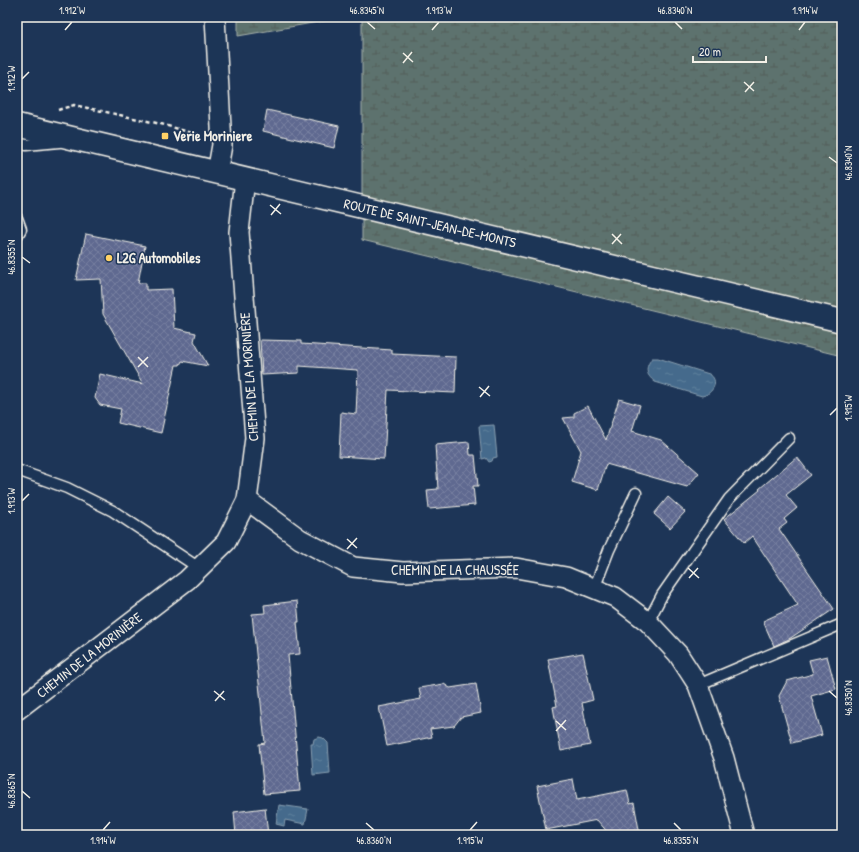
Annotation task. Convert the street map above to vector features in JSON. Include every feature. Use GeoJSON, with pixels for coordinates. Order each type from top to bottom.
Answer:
{"type":"FeatureCollection","features":[{"type":"Feature","properties":{"kind":"main road","name":"ROUTE DE SAINT-JEAN-DE-MONTS"},"geometry":{"type":"LineString","coordinates":[[17,124],[217,173],[842,321]]}},
{"type":"Feature","properties":{"kind":"street"},"geometry":{"type":"LineString","coordinates":[[215,17],[222,145],[217,173]]}},
{"type":"Feature","properties":{"kind":"street","name":"CHEMIN DE LA MORINIÈRE"},"geometry":{"type":"LineString","coordinates":[[17,710],[200,568],[226,542],[247,500],[255,438],[239,232],[245,179]]}},
{"type":"Feature","properties":{"kind":"street","name":"CHEMIN DE LA CHAUSSÉE"},"geometry":{"type":"LineString","coordinates":[[247,500],[300,539],[353,567],[403,572],[516,568],[566,578],[616,597],[648,622],[678,654],[698,685],[724,758],[744,835]]}},
{"type":"Feature","properties":{"kind":"lane"},"geometry":{"type":"LineString","coordinates":[[17,143],[26,145],[80,139]]}},
{"type":"Feature","properties":{"kind":"lane"},"geometry":{"type":"LineString","coordinates":[[17,218],[21,228],[17,236]]}},
{"type":"Feature","properties":{"kind":"lane"},"geometry":{"type":"LineString","coordinates":[[648,622],[662,595],[729,498],[789,438]]}},
{"type":"Feature","properties":{"kind":"lane"},"geometry":{"type":"LineString","coordinates":[[17,470],[67,488],[113,511],[200,568]]}},
{"type":"Feature","properties":{"kind":"lane"},"geometry":{"type":"LineString","coordinates":[[594,589],[609,550],[636,493]]}},
{"type":"Feature","properties":{"kind":"lane"},"geometry":{"type":"LineString","coordinates":[[698,685],[842,624]]}},
{"type":"Feature","properties":{"kind":"green space"},"geometry":{"type":"Polygon","coordinates":[[[238,17],[347,17],[238,36],[238,17]]]}},
{"type":"Feature","properties":{"kind":"green space"},"geometry":{"type":"Polygon","coordinates":[[[362,17],[842,17],[842,356],[362,240],[362,17]]]}},
{"type":"Feature","properties":{"kind":"water"},"geometry":{"type":"Polygon","coordinates":[[[652,358],[658,358],[709,374],[714,380],[714,386],[709,393],[702,396],[655,382],[649,376],[647,371],[648,365],[652,358]]]}},
{"type":"Feature","properties":{"kind":"water"},"geometry":{"type":"Polygon","coordinates":[[[494,425],[497,457],[493,458],[492,461],[489,462],[486,458],[482,459],[479,426],[494,425]]]}},
{"type":"Feature","properties":{"kind":"water"},"geometry":{"type":"Polygon","coordinates":[[[319,737],[323,738],[328,743],[330,773],[313,775],[311,744],[313,744],[314,739],[319,737]]]}},
{"type":"Feature","properties":{"kind":"water"},"geometry":{"type":"Polygon","coordinates":[[[279,805],[308,809],[305,824],[285,820],[284,826],[276,824],[279,805]]]}},
{"type":"Feature","properties":{"kind":"building"},"geometry":{"type":"Polygon","coordinates":[[[267,110],[339,126],[334,148],[263,131],[267,110]]]}},
{"type":"Feature","properties":{"kind":"building"},"geometry":{"type":"Polygon","coordinates":[[[86,234],[145,246],[138,283],[146,283],[146,290],[172,289],[174,328],[196,333],[194,341],[208,366],[182,361],[180,365],[176,365],[161,433],[118,423],[121,409],[100,405],[95,398],[100,374],[143,384],[103,314],[101,279],[76,280],[86,234]]]}},
{"type":"Feature","properties":{"kind":"building"},"geometry":{"type":"Polygon","coordinates":[[[260,340],[301,341],[301,344],[392,350],[392,354],[456,357],[455,393],[388,390],[384,459],[339,456],[341,412],[356,414],[358,370],[299,366],[299,373],[262,375],[260,340]]]}},
{"type":"Feature","properties":{"kind":"building"},"geometry":{"type":"Polygon","coordinates":[[[619,399],[640,405],[632,431],[661,440],[699,473],[687,487],[606,464],[598,490],[572,482],[581,451],[563,418],[574,417],[574,413],[588,406],[606,440],[619,399]]]}},
{"type":"Feature","properties":{"kind":"building"},"geometry":{"type":"Polygon","coordinates":[[[469,442],[470,455],[475,455],[478,486],[473,486],[475,505],[429,509],[427,490],[438,489],[435,445],[469,442]]]}},
{"type":"Feature","properties":{"kind":"building"},"geometry":{"type":"Polygon","coordinates":[[[797,457],[811,475],[786,495],[797,508],[784,519],[787,523],[779,529],[834,609],[789,639],[774,646],[763,621],[798,605],[752,536],[744,543],[724,519],[760,490],[759,489],[797,457]]]}},
{"type":"Feature","properties":{"kind":"building"},"geometry":{"type":"Polygon","coordinates":[[[668,497],[685,512],[670,528],[654,514],[668,497]]]}},
{"type":"Feature","properties":{"kind":"building"},"geometry":{"type":"Polygon","coordinates":[[[297,601],[300,654],[288,655],[300,791],[264,794],[259,744],[265,743],[252,614],[265,613],[264,605],[297,601]]]}},
{"type":"Feature","properties":{"kind":"building"},"geometry":{"type":"Polygon","coordinates":[[[583,653],[593,700],[582,703],[590,745],[561,751],[553,707],[557,706],[548,659],[583,653]]]}},
{"type":"Feature","properties":{"kind":"building"},"geometry":{"type":"Polygon","coordinates":[[[827,656],[836,689],[811,696],[822,735],[792,743],[779,696],[787,681],[813,674],[809,660],[827,656]]]}},
{"type":"Feature","properties":{"kind":"building"},"geometry":{"type":"Polygon","coordinates":[[[444,684],[450,688],[476,684],[481,713],[461,717],[454,726],[430,729],[432,737],[387,746],[379,707],[421,699],[419,688],[444,684]]]}},
{"type":"Feature","properties":{"kind":"building"},"geometry":{"type":"Polygon","coordinates":[[[573,779],[577,800],[627,790],[630,804],[634,803],[640,835],[610,835],[597,820],[546,830],[537,786],[573,779]]]}},
{"type":"Feature","properties":{"kind":"building"},"geometry":{"type":"Polygon","coordinates":[[[265,808],[268,835],[236,835],[234,812],[265,808]]]}},
{"type":"Feature","properties":{"kind":"place","name":"Verie Moriniere"},"geometry":{"type":"Point","coordinates":[165,136]}},
{"type":"Feature","properties":{"kind":"place","name":"L2G Automobiles"},"geometry":{"type":"Point","coordinates":[109,258]}}]}
